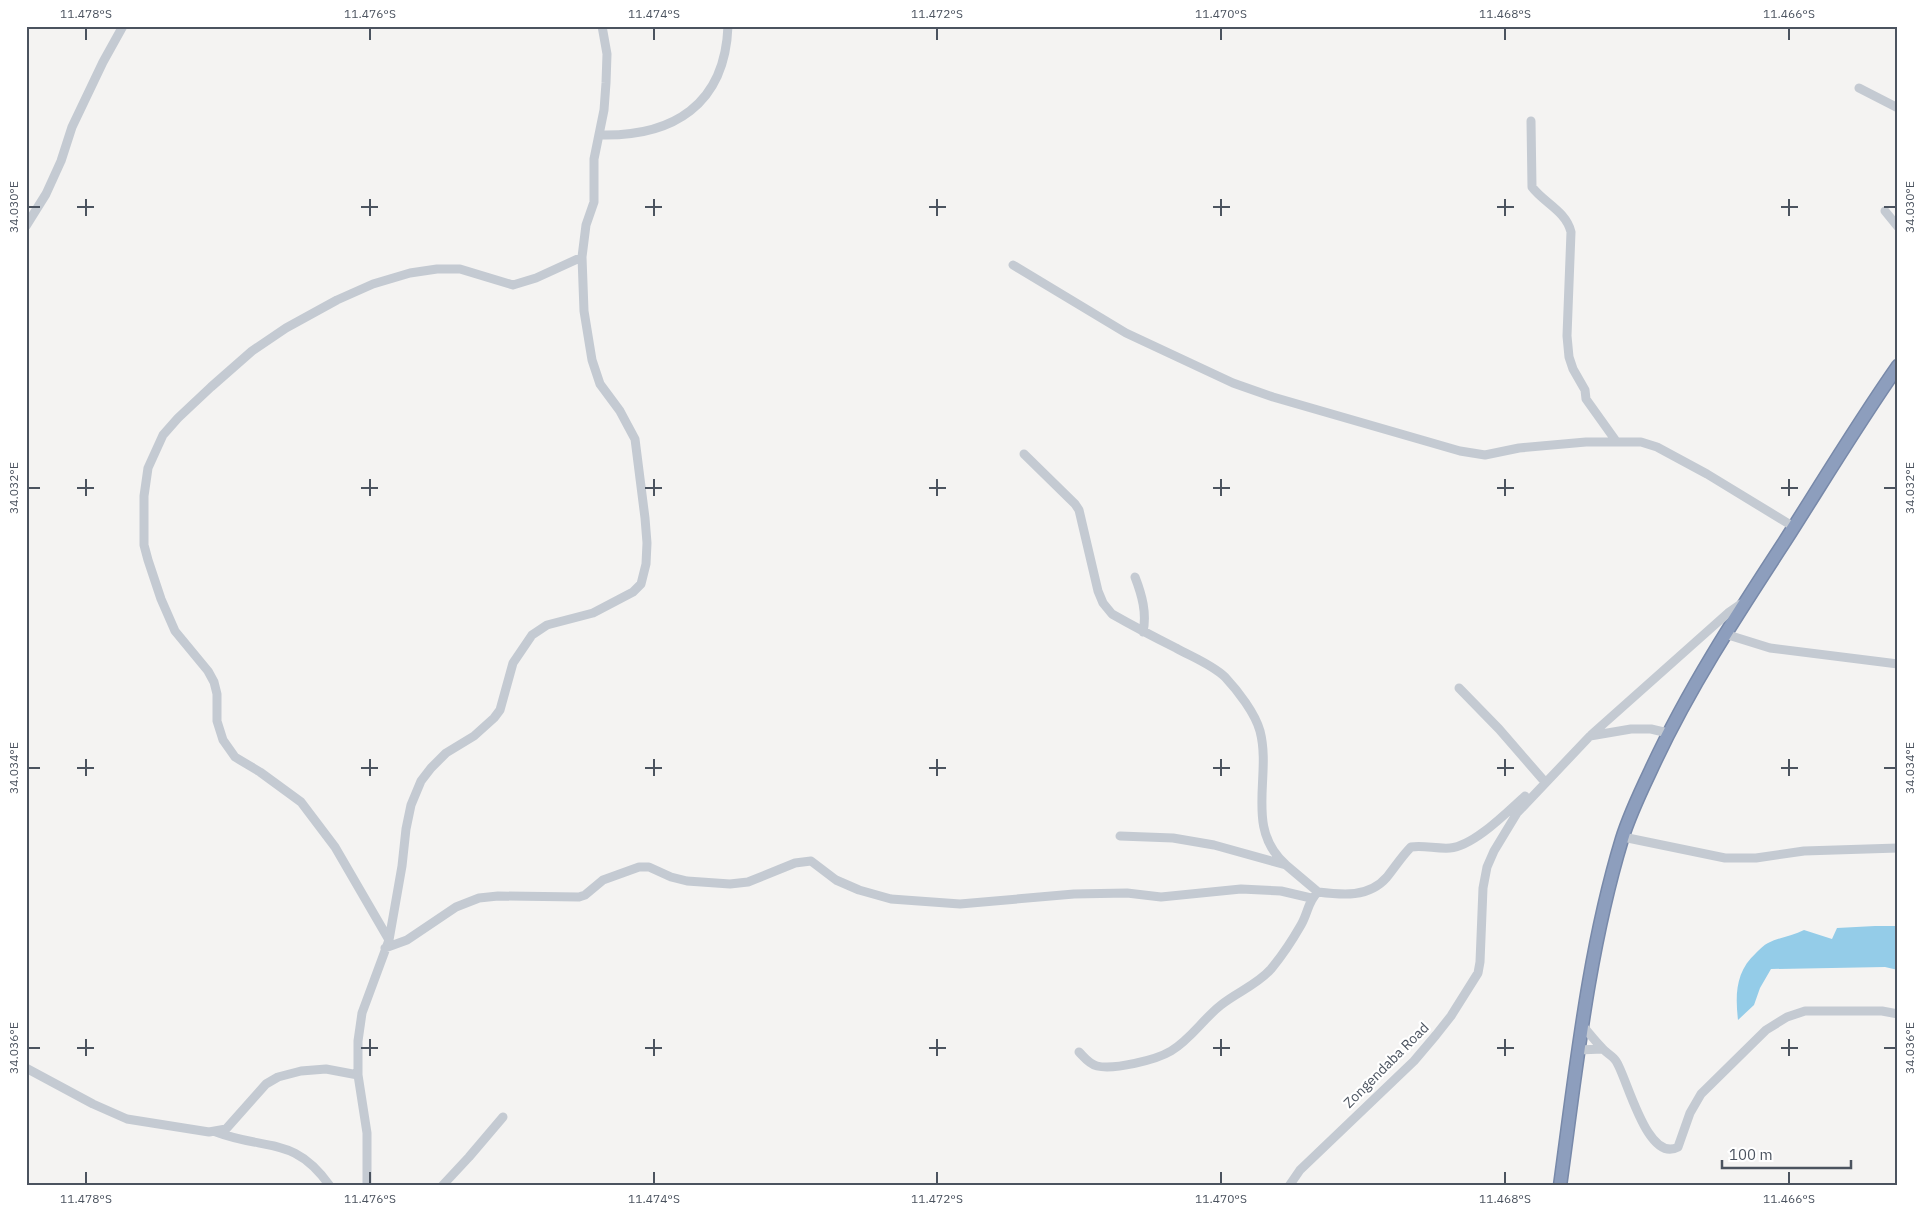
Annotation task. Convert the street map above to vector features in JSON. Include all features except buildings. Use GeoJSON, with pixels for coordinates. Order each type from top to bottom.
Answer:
{"type":"FeatureCollection","features":[{"type":"Feature","properties":{"kind":"highway"},"geometry":{"type":"LineString","coordinates":[[1560,1186],[1582,1025],[1609,889],[1623,837],[1637,802],[1668,733],[1726,634],[1865,413],[1898,366]]}},
{"type":"Feature","properties":{"kind":"street"},"geometry":{"type":"LineString","coordinates":[[26,226],[46,194],[61,161],[72,127],[103,62],[123,26]]}},
{"type":"Feature","properties":{"kind":"street"},"geometry":{"type":"LineString","coordinates":[[367,1186],[367,1133],[358,1075],[358,1041],[362,1013],[387,944],[402,866],[411,805],[421,781],[446,754],[474,736],[494,718],[500,710],[513,663],[532,635],[547,626],[577,619],[611,605],[633,592],[641,584],[646,564],[647,543],[635,439],[620,411],[600,384],[592,360],[584,311],[582,257],[586,226],[594,202],[594,159],[604,110],[607,64],[602,26]]}},
{"type":"Feature","properties":{"kind":"street"},"geometry":{"type":"LineString","coordinates":[[599,135],[640,133],[686,115],[702,101],[721,71],[727,49],[728,26]]}},
{"type":"Feature","properties":{"kind":"street"},"geometry":{"type":"LineString","coordinates":[[1859,88],[1898,108]]}},
{"type":"Feature","properties":{"kind":"street"},"geometry":{"type":"LineString","coordinates":[[1531,121],[1532,186],[1546,202],[1562,214],[1570,225],[1567,336],[1570,363],[1582,383],[1590,406],[1616,441]]}},
{"type":"Feature","properties":{"kind":"street"},"geometry":{"type":"LineString","coordinates":[[1885,211],[1898,227]]}},
{"type":"Feature","properties":{"kind":"street"},"geometry":{"type":"LineString","coordinates":[[387,944],[335,847],[301,802],[260,772],[235,757],[223,740],[217,720],[217,694],[214,682],[208,671],[175,631],[160,599],[148,560],[144,545],[144,496],[148,468],[163,435],[217,381],[252,351],[279,332],[337,300],[373,284],[410,273],[437,269],[460,269],[513,285],[536,278],[582,257]]}},
{"type":"Feature","properties":{"kind":"street"},"geometry":{"type":"LineString","coordinates":[[1013,265],[1126,333],[1233,383],[1281,399],[1460,451],[1485,455],[1519,448],[1586,442],[1641,442],[1657,447],[1707,474],[1794,527]]}},
{"type":"Feature","properties":{"kind":"street"},"geometry":{"type":"LineString","coordinates":[[1024,454],[1079,510],[1098,591],[1103,603],[1112,614],[1208,665],[1225,677],[1246,704],[1261,734],[1263,765],[1261,812],[1267,839],[1274,852],[1315,895]]}},
{"type":"Feature","properties":{"kind":"street"},"geometry":{"type":"LineString","coordinates":[[1135,577],[1142,595],[1145,620],[1143,632]]}},
{"type":"Feature","properties":{"kind":"street","name":"Zongendaba Road"},"geometry":{"type":"LineString","coordinates":[[1289,1186],[1300,1170],[1414,1061],[1451,1016],[1478,974],[1483,888],[1487,867],[1494,851],[1517,813],[1590,736],[1728,613],[1746,601]]}},
{"type":"Feature","properties":{"kind":"street"},"geometry":{"type":"LineString","coordinates":[[1726,634],[1770,648],[1898,664]]}},
{"type":"Feature","properties":{"kind":"street"},"geometry":{"type":"LineString","coordinates":[[1459,688],[1499,729],[1545,782]]}},
{"type":"Feature","properties":{"kind":"street"},"geometry":{"type":"LineString","coordinates":[[1590,736],[1631,729],[1651,728],[1668,733]]}},
{"type":"Feature","properties":{"kind":"street"},"geometry":{"type":"LineString","coordinates":[[387,944],[407,940],[420,930],[470,901],[498,896],[579,897],[585,895],[603,880],[644,866],[687,881],[730,884],[748,882],[795,863],[811,861],[836,880],[870,893],[892,899],[960,904],[1074,894],[1127,893],[1161,897],[1194,892],[1242,889],[1315,895],[1344,895],[1368,891],[1386,879],[1411,847],[1422,845],[1451,848],[1474,839],[1526,796],[1535,792]]}},
{"type":"Feature","properties":{"kind":"street"},"geometry":{"type":"LineString","coordinates":[[1120,836],[1188,840],[1214,845],[1286,865]]}},
{"type":"Feature","properties":{"kind":"street"},"geometry":{"type":"LineString","coordinates":[[1623,837],[1726,858],[1756,858],[1804,851],[1898,848]]}},
{"type":"Feature","properties":{"kind":"street"},"geometry":{"type":"LineString","coordinates":[[1079,1052],[1090,1063],[1103,1066],[1147,1060],[1172,1051],[1197,1030],[1209,1015],[1223,1003],[1260,980],[1271,969],[1302,924],[1315,895]]}},
{"type":"Feature","properties":{"kind":"street"},"geometry":{"type":"LineString","coordinates":[[1582,1025],[1616,1061],[1637,1114],[1650,1135],[1659,1144],[1674,1149],[1678,1147],[1690,1113],[1701,1094],[1766,1030],[1787,1018],[1805,1011],[1882,1011],[1898,1014]]}},
{"type":"Feature","properties":{"kind":"street"},"geometry":{"type":"LineString","coordinates":[[1578,1050],[1603,1049]]}},
{"type":"Feature","properties":{"kind":"street"},"geometry":{"type":"LineString","coordinates":[[26,1068],[93,1104],[127,1119],[147,1124],[216,1132],[228,1137],[272,1145],[294,1152],[320,1171],[330,1186]]}},
{"type":"Feature","properties":{"kind":"street"},"geometry":{"type":"LineString","coordinates":[[216,1132],[226,1129],[266,1084],[278,1077],[301,1071],[326,1069],[358,1075]]}},
{"type":"Feature","properties":{"kind":"street"},"geometry":{"type":"LineString","coordinates":[[442,1186],[503,1117]]}},
{"type":"Feature","properties":{"kind":"water"},"geometry":{"type":"Polygon","coordinates":[[[1898,926],[1898,970],[1885,967],[1771,969],[1760,988],[1754,1005],[1738,1020],[1737,992],[1741,975],[1749,960],[1765,945],[1804,930],[1832,939],[1837,928],[1898,926]]]}}]}
